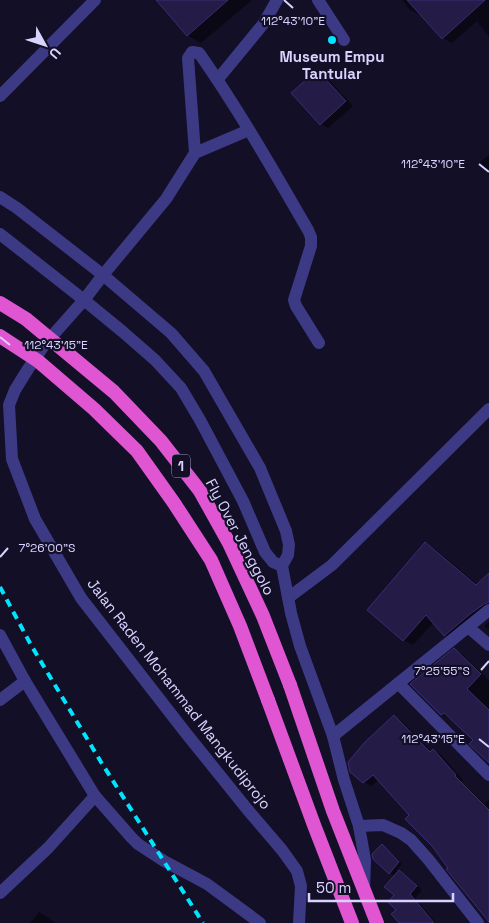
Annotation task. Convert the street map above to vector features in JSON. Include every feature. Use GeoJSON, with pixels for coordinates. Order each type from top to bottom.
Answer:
{"type":"FeatureCollection","features":[{"type":"Feature","properties":{"kind":"highway","name":"Fly Over Jenggolo"},"geometry":{"type":"LineString","coordinates":[[0,303],[26,319],[114,392],[161,441],[200,491],[229,543],[263,616],[290,685],[333,811],[364,889]]}},
{"type":"Feature","properties":{"kind":"highway","name":"1"},"geometry":{"type":"LineString","coordinates":[[0,336],[38,361],[94,409],[137,451],[211,560],[240,626],[352,923]]}},
{"type":"Feature","properties":{"kind":"highway","name":"1"},"geometry":{"type":"LineString","coordinates":[[364,889],[377,923]]}},
{"type":"Feature","properties":{"kind":"street"},"geometry":{"type":"LineString","coordinates":[[0,96],[95,0]]}},
{"type":"Feature","properties":{"kind":"street"},"geometry":{"type":"LineString","coordinates":[[218,79],[264,23],[278,0]]}},
{"type":"Feature","properties":{"kind":"street"},"geometry":{"type":"LineString","coordinates":[[318,0],[344,40]]}},
{"type":"Feature","properties":{"kind":"street"},"geometry":{"type":"LineString","coordinates":[[249,130],[195,153],[188,58],[192,52],[199,54],[218,79],[249,130],[308,230],[311,237],[311,246],[294,300],[319,343]]}},
{"type":"Feature","properties":{"kind":"street","name":"Jalan Raden Mohammad Mangkudiprojo"},"geometry":{"type":"LineString","coordinates":[[195,153],[166,199],[84,300],[45,344],[15,390],[9,406],[12,459],[35,519],[81,598],[185,732],[297,871],[301,886],[299,923]]}},
{"type":"Feature","properties":{"kind":"street"},"geometry":{"type":"LineString","coordinates":[[0,197],[103,275],[171,333],[204,371],[260,468],[286,531],[289,544],[288,555],[282,566],[300,646],[333,736],[344,780],[359,826],[365,860],[364,889]]}},
{"type":"Feature","properties":{"kind":"street"},"geometry":{"type":"LineString","coordinates":[[0,234],[84,300],[155,360],[181,388],[243,501],[265,552],[273,562],[282,566]]}},
{"type":"Feature","properties":{"kind":"street"},"geometry":{"type":"LineString","coordinates":[[288,598],[332,565],[489,409]]}},
{"type":"Feature","properties":{"kind":"street"},"geometry":{"type":"LineString","coordinates":[[333,736],[489,610]]}},
{"type":"Feature","properties":{"kind":"street"},"geometry":{"type":"LineString","coordinates":[[468,627],[489,645]]}},
{"type":"Feature","properties":{"kind":"street"},"geometry":{"type":"LineString","coordinates":[[0,634],[25,681],[94,796],[138,844],[164,861],[207,884],[260,923]]}},
{"type":"Feature","properties":{"kind":"street"},"geometry":{"type":"LineString","coordinates":[[0,700],[25,681]]}},
{"type":"Feature","properties":{"kind":"street"},"geometry":{"type":"LineString","coordinates":[[398,683],[489,775]]}},
{"type":"Feature","properties":{"kind":"street"},"geometry":{"type":"LineString","coordinates":[[0,894],[48,848],[94,796]]}},
{"type":"Feature","properties":{"kind":"street"},"geometry":{"type":"LineString","coordinates":[[359,826],[376,825],[388,827],[401,832],[411,840],[478,923]]}},
{"type":"Feature","properties":{"kind":"building"},"geometry":{"type":"Polygon","coordinates":[[[156,0],[228,0],[187,36],[156,0]]]}},
{"type":"Feature","properties":{"kind":"building"},"geometry":{"type":"Polygon","coordinates":[[[407,0],[485,0],[442,39],[407,0]]]}},
{"type":"Feature","properties":{"kind":"building"},"geometry":{"type":"Polygon","coordinates":[[[317,70],[346,101],[320,125],[291,93],[317,70]]]}},
{"type":"Feature","properties":{"kind":"building"},"geometry":{"type":"Polygon","coordinates":[[[425,542],[476,585],[489,573],[489,602],[470,614],[444,636],[426,615],[403,641],[367,610],[425,542]]]}},
{"type":"Feature","properties":{"kind":"building"},"geometry":{"type":"Polygon","coordinates":[[[454,648],[481,674],[467,689],[489,710],[489,763],[469,744],[473,740],[444,713],[441,715],[410,684],[454,648]]]}},
{"type":"Feature","properties":{"kind":"building"},"geometry":{"type":"Polygon","coordinates":[[[394,715],[430,752],[433,749],[455,776],[489,810],[489,922],[446,869],[448,868],[432,846],[405,819],[409,815],[373,775],[363,783],[350,772],[348,762],[365,742],[394,715]]]}},
{"type":"Feature","properties":{"kind":"building"},"geometry":{"type":"Polygon","coordinates":[[[382,844],[399,862],[389,874],[373,859],[372,854],[382,844]]]}},
{"type":"Feature","properties":{"kind":"building"},"geometry":{"type":"Polygon","coordinates":[[[399,870],[417,886],[410,894],[434,923],[399,923],[391,914],[396,910],[388,902],[394,895],[384,887],[399,870]]]}},
{"type":"Feature","properties":{"kind":"railway"},"geometry":{"type":"LineString","coordinates":[[0,587],[31,645],[101,762],[203,923]]}},
{"type":"Feature","properties":{"kind":"place","name":"Museum Empu Tantular"},"geometry":{"type":"Point","coordinates":[332,40]}}]}
